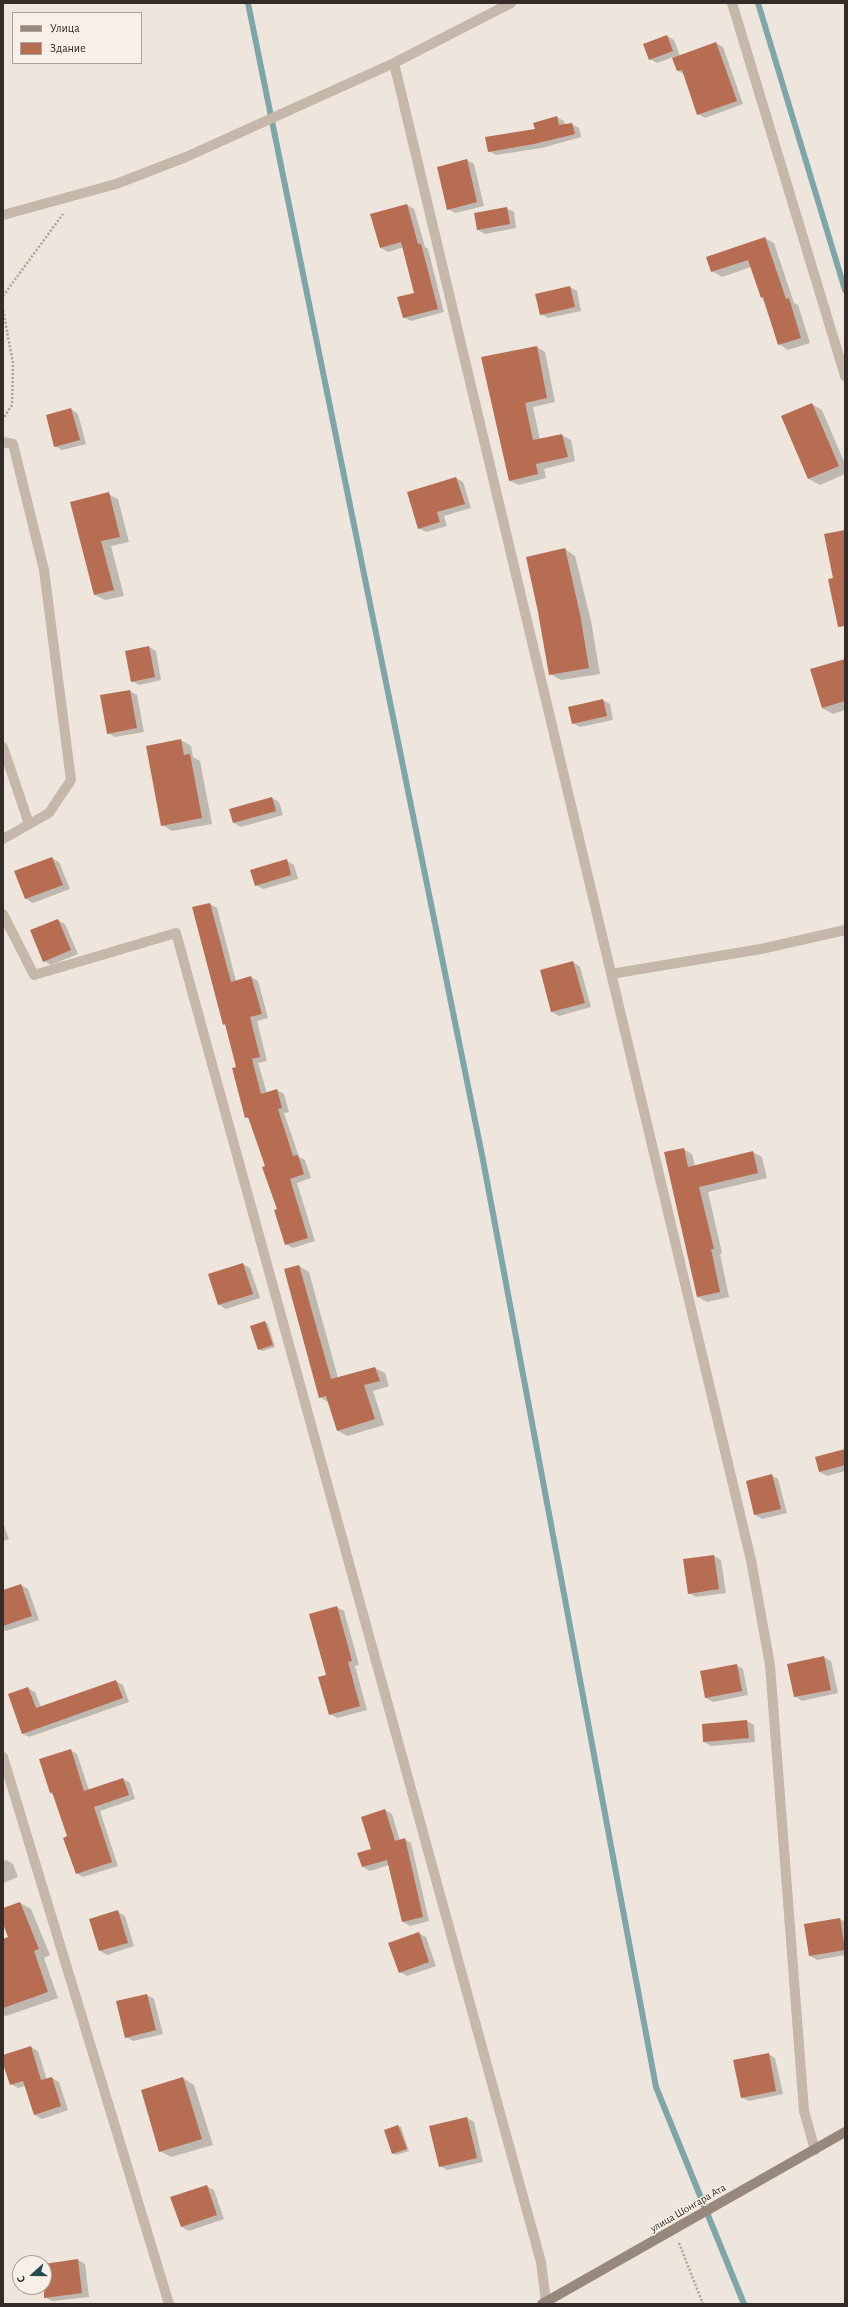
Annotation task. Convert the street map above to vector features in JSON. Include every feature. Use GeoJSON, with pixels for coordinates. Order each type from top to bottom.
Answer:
{"type":"FeatureCollection","features":[{"type":"Feature","properties":{"kind":"main road","name":"улица Шонгара Ата"},"geometry":{"type":"LineString","coordinates":[[544,2303],[845,2132]]}},
{"type":"Feature","properties":{"kind":"street"},"geometry":{"type":"LineString","coordinates":[[3,215],[116,184],[186,158],[394,63],[511,3]]}},
{"type":"Feature","properties":{"kind":"street"},"geometry":{"type":"LineString","coordinates":[[732,3],[845,376]]}},
{"type":"Feature","properties":{"kind":"street"},"geometry":{"type":"LineString","coordinates":[[394,63],[751,1560],[770,1665],[804,2111],[815,2150]]}},
{"type":"Feature","properties":{"kind":"street"},"geometry":{"type":"LineString","coordinates":[[3,442],[13,444],[44,570],[71,780],[49,813],[3,839]]}},
{"type":"Feature","properties":{"kind":"street"},"geometry":{"type":"LineString","coordinates":[[3,747],[29,824]]}},
{"type":"Feature","properties":{"kind":"street"},"geometry":{"type":"LineString","coordinates":[[3,914],[34,975],[176,933],[540,2262],[544,2303]]}},
{"type":"Feature","properties":{"kind":"street"},"geometry":{"type":"LineString","coordinates":[[611,974],[761,948],[845,930]]}},
{"type":"Feature","properties":{"kind":"street"},"geometry":{"type":"LineString","coordinates":[[3,1757],[169,2304]]}},
{"type":"Feature","properties":{"kind":"path"},"geometry":{"type":"LineString","coordinates":[[3,296],[77,195]]}},
{"type":"Feature","properties":{"kind":"path"},"geometry":{"type":"LineString","coordinates":[[3,310],[13,363],[12,405],[3,419]]}},
{"type":"Feature","properties":{"kind":"path"},"geometry":{"type":"LineString","coordinates":[[673,2230],[703,2304]]}},
{"type":"Feature","properties":{"kind":"building"},"geometry":{"type":"Polygon","coordinates":[[[667,35],[673,51],[649,60],[643,44],[667,35]]]}},
{"type":"Feature","properties":{"kind":"building"},"geometry":{"type":"Polygon","coordinates":[[[716,42],[737,101],[697,115],[682,70],[677,71],[672,58],[716,42]]]}},
{"type":"Feature","properties":{"kind":"building"},"geometry":{"type":"Polygon","coordinates":[[[557,116],[559,125],[572,123],[575,134],[534,144],[488,152],[485,137],[535,129],[533,123],[557,116]]]}},
{"type":"Feature","properties":{"kind":"building"},"geometry":{"type":"Polygon","coordinates":[[[467,159],[477,202],[447,210],[437,167],[467,159]]]}},
{"type":"Feature","properties":{"kind":"building"},"geometry":{"type":"Polygon","coordinates":[[[407,204],[418,244],[421,244],[438,309],[403,318],[397,297],[414,293],[401,242],[380,248],[370,214],[407,204]]]}},
{"type":"Feature","properties":{"kind":"building"},"geometry":{"type":"Polygon","coordinates":[[[507,207],[510,224],[477,230],[474,213],[507,207]]]}},
{"type":"Feature","properties":{"kind":"building"},"geometry":{"type":"Polygon","coordinates":[[[765,237],[786,299],[789,298],[801,338],[778,345],[763,297],[761,298],[748,260],[711,272],[706,257],[765,237]]]}},
{"type":"Feature","properties":{"kind":"building"},"geometry":{"type":"Polygon","coordinates":[[[570,286],[575,307],[540,315],[535,294],[570,286]]]}},
{"type":"Feature","properties":{"kind":"building"},"geometry":{"type":"Polygon","coordinates":[[[537,346],[547,398],[525,403],[533,440],[562,434],[568,457],[536,464],[538,474],[509,481],[481,357],[537,346]]]}},
{"type":"Feature","properties":{"kind":"building"},"geometry":{"type":"Polygon","coordinates":[[[812,403],[839,466],[808,479],[781,416],[812,403]]]}},
{"type":"Feature","properties":{"kind":"building"},"geometry":{"type":"Polygon","coordinates":[[[71,408],[80,440],[54,447],[46,415],[71,408]]]}},
{"type":"Feature","properties":{"kind":"building"},"geometry":{"type":"Polygon","coordinates":[[[456,477],[465,504],[437,512],[440,522],[418,529],[407,492],[456,477]]]}},
{"type":"Feature","properties":{"kind":"building"},"geometry":{"type":"Polygon","coordinates":[[[109,492],[120,537],[101,541],[114,590],[94,595],[70,502],[109,492]]]}},
{"type":"Feature","properties":{"kind":"building"},"geometry":{"type":"Polygon","coordinates":[[[845,530],[845,626],[838,627],[828,579],[833,578],[824,534],[845,530]]]}},
{"type":"Feature","properties":{"kind":"building"},"geometry":{"type":"Polygon","coordinates":[[[565,548],[580,614],[589,668],[549,675],[538,612],[526,557],[565,548]]]}},
{"type":"Feature","properties":{"kind":"building"},"geometry":{"type":"Polygon","coordinates":[[[149,646],[155,677],[131,682],[125,651],[149,646]]]}},
{"type":"Feature","properties":{"kind":"building"},"geometry":{"type":"Polygon","coordinates":[[[845,659],[845,701],[822,708],[810,669],[845,659]]]}},
{"type":"Feature","properties":{"kind":"building"},"geometry":{"type":"Polygon","coordinates":[[[130,690],[137,728],[107,734],[100,695],[130,690]]]}},
{"type":"Feature","properties":{"kind":"building"},"geometry":{"type":"Polygon","coordinates":[[[603,699],[607,716],[572,724],[568,707],[603,699]]]}},
{"type":"Feature","properties":{"kind":"building"},"geometry":{"type":"Polygon","coordinates":[[[181,739],[184,755],[190,754],[202,818],[161,826],[146,746],[181,739]]]}},
{"type":"Feature","properties":{"kind":"building"},"geometry":{"type":"Polygon","coordinates":[[[272,797],[276,811],[233,823],[229,809],[272,797]]]}},
{"type":"Feature","properties":{"kind":"building"},"geometry":{"type":"Polygon","coordinates":[[[52,857],[63,885],[25,899],[14,871],[52,857]]]}},
{"type":"Feature","properties":{"kind":"building"},"geometry":{"type":"Polygon","coordinates":[[[287,859],[291,875],[255,886],[250,870],[287,859]]]}},
{"type":"Feature","properties":{"kind":"building"},"geometry":{"type":"Polygon","coordinates":[[[210,903],[231,982],[251,976],[262,1014],[250,1017],[260,1057],[252,1059],[261,1094],[277,1089],[282,1108],[278,1109],[293,1156],[298,1155],[304,1174],[290,1179],[308,1238],[285,1245],[274,1210],[277,1209],[262,1167],[265,1166],[248,1117],[245,1118],[232,1068],[236,1067],[225,1024],[223,1025],[192,907],[210,903]]]}},
{"type":"Feature","properties":{"kind":"building"},"geometry":{"type":"Polygon","coordinates":[[[58,919],[71,950],[43,962],[30,930],[58,919]]]}},
{"type":"Feature","properties":{"kind":"building"},"geometry":{"type":"Polygon","coordinates":[[[573,961],[585,1003],[551,1012],[540,970],[573,961]]]}},
{"type":"Feature","properties":{"kind":"building"},"geometry":{"type":"Polygon","coordinates":[[[684,1148],[688,1167],[753,1151],[758,1173],[699,1187],[714,1249],[711,1249],[720,1292],[697,1297],[664,1152],[684,1148]]]}},
{"type":"Feature","properties":{"kind":"building"},"geometry":{"type":"Polygon","coordinates":[[[243,1263],[253,1294],[218,1305],[208,1274],[243,1263]]]}},
{"type":"Feature","properties":{"kind":"building"},"geometry":{"type":"Polygon","coordinates":[[[299,1265],[331,1379],[375,1367],[380,1381],[364,1385],[375,1419],[337,1431],[326,1396],[319,1398],[284,1269],[299,1265]]]}},
{"type":"Feature","properties":{"kind":"building"},"geometry":{"type":"Polygon","coordinates":[[[265,1321],[273,1345],[258,1350],[250,1326],[265,1321]]]}},
{"type":"Feature","properties":{"kind":"building"},"geometry":{"type":"Polygon","coordinates":[[[845,1449],[845,1465],[819,1472],[815,1457],[845,1449]]]}},
{"type":"Feature","properties":{"kind":"building"},"geometry":{"type":"Polygon","coordinates":[[[772,1474],[781,1509],[754,1515],[746,1481],[772,1474]]]}},
{"type":"Feature","properties":{"kind":"building"},"geometry":{"type":"Polygon","coordinates":[[[714,1555],[719,1589],[688,1594],[683,1559],[714,1555]]]}},
{"type":"Feature","properties":{"kind":"building"},"geometry":{"type":"Polygon","coordinates":[[[21,1584],[32,1616],[3,1626],[3,1590],[21,1584]]]}},
{"type":"Feature","properties":{"kind":"building"},"geometry":{"type":"Polygon","coordinates":[[[337,1606],[352,1661],[348,1662],[360,1706],[329,1715],[318,1677],[326,1675],[309,1614],[337,1606]]]}},
{"type":"Feature","properties":{"kind":"building"},"geometry":{"type":"Polygon","coordinates":[[[824,1656],[831,1690],[794,1697],[787,1664],[824,1656]]]}},
{"type":"Feature","properties":{"kind":"building"},"geometry":{"type":"Polygon","coordinates":[[[737,1664],[742,1691],[705,1698],[700,1671],[737,1664]]]}},
{"type":"Feature","properties":{"kind":"building"},"geometry":{"type":"Polygon","coordinates":[[[116,1680],[123,1698],[22,1734],[8,1694],[28,1687],[36,1708],[116,1680]]]}},
{"type":"Feature","properties":{"kind":"building"},"geometry":{"type":"Polygon","coordinates":[[[747,1720],[749,1738],[703,1742],[702,1724],[747,1720]]]}},
{"type":"Feature","properties":{"kind":"building"},"geometry":{"type":"Polygon","coordinates":[[[71,1749],[84,1791],[123,1778],[129,1795],[94,1807],[112,1862],[76,1874],[63,1838],[67,1836],[52,1792],[50,1793],[39,1759],[71,1749]]]}},
{"type":"Feature","properties":{"kind":"building"},"geometry":{"type":"Polygon","coordinates":[[[385,1809],[395,1841],[405,1838],[423,1917],[402,1922],[387,1860],[362,1867],[357,1853],[371,1849],[361,1817],[385,1809]]]}},
{"type":"Feature","properties":{"kind":"building"},"geometry":{"type":"Polygon","coordinates":[[[20,1902],[39,1949],[34,1951],[48,1992],[3,2008],[3,1939],[8,1937],[3,1924],[3,1908],[20,1902]]]}},
{"type":"Feature","properties":{"kind":"building"},"geometry":{"type":"Polygon","coordinates":[[[118,1910],[128,1943],[99,1951],[89,1919],[118,1910]]]}},
{"type":"Feature","properties":{"kind":"building"},"geometry":{"type":"Polygon","coordinates":[[[840,1918],[845,1950],[809,1956],[804,1924],[840,1918]]]}},
{"type":"Feature","properties":{"kind":"building"},"geometry":{"type":"Polygon","coordinates":[[[419,1932],[429,1962],[399,1973],[388,1943],[419,1932]]]}},
{"type":"Feature","properties":{"kind":"building"},"geometry":{"type":"Polygon","coordinates":[[[147,1994],[156,2030],[125,2038],[116,2001],[147,1994]]]}},
{"type":"Feature","properties":{"kind":"building"},"geometry":{"type":"Polygon","coordinates":[[[31,2046],[41,2080],[52,2077],[61,2106],[34,2115],[23,2081],[10,2085],[3,2064],[3,2055],[31,2046]]]}},
{"type":"Feature","properties":{"kind":"building"},"geometry":{"type":"Polygon","coordinates":[[[769,2053],[776,2091],[741,2098],[733,2060],[769,2053]]]}},
{"type":"Feature","properties":{"kind":"building"},"geometry":{"type":"Polygon","coordinates":[[[183,2077],[202,2139],[159,2152],[141,2090],[183,2077]]]}},
{"type":"Feature","properties":{"kind":"building"},"geometry":{"type":"Polygon","coordinates":[[[467,2117],[477,2158],[439,2167],[429,2126],[467,2117]]]}},
{"type":"Feature","properties":{"kind":"building"},"geometry":{"type":"Polygon","coordinates":[[[398,2125],[407,2149],[392,2154],[384,2130],[398,2125]]]}},
{"type":"Feature","properties":{"kind":"building"},"geometry":{"type":"Polygon","coordinates":[[[207,2185],[217,2215],[181,2227],[170,2197],[207,2185]]]}},
{"type":"Feature","properties":{"kind":"building"},"geometry":{"type":"Polygon","coordinates":[[[78,2259],[82,2293],[44,2298],[44,2295],[52,2295],[52,2263],[78,2259]]]}},
{"type":"Feature","properties":{"kind":"waterway"},"geometry":{"type":"LineString","coordinates":[[248,3],[483,1160],[656,2087],[744,2304]]}},
{"type":"Feature","properties":{"kind":"waterway"},"geometry":{"type":"LineString","coordinates":[[758,3],[845,290]]}}]}
